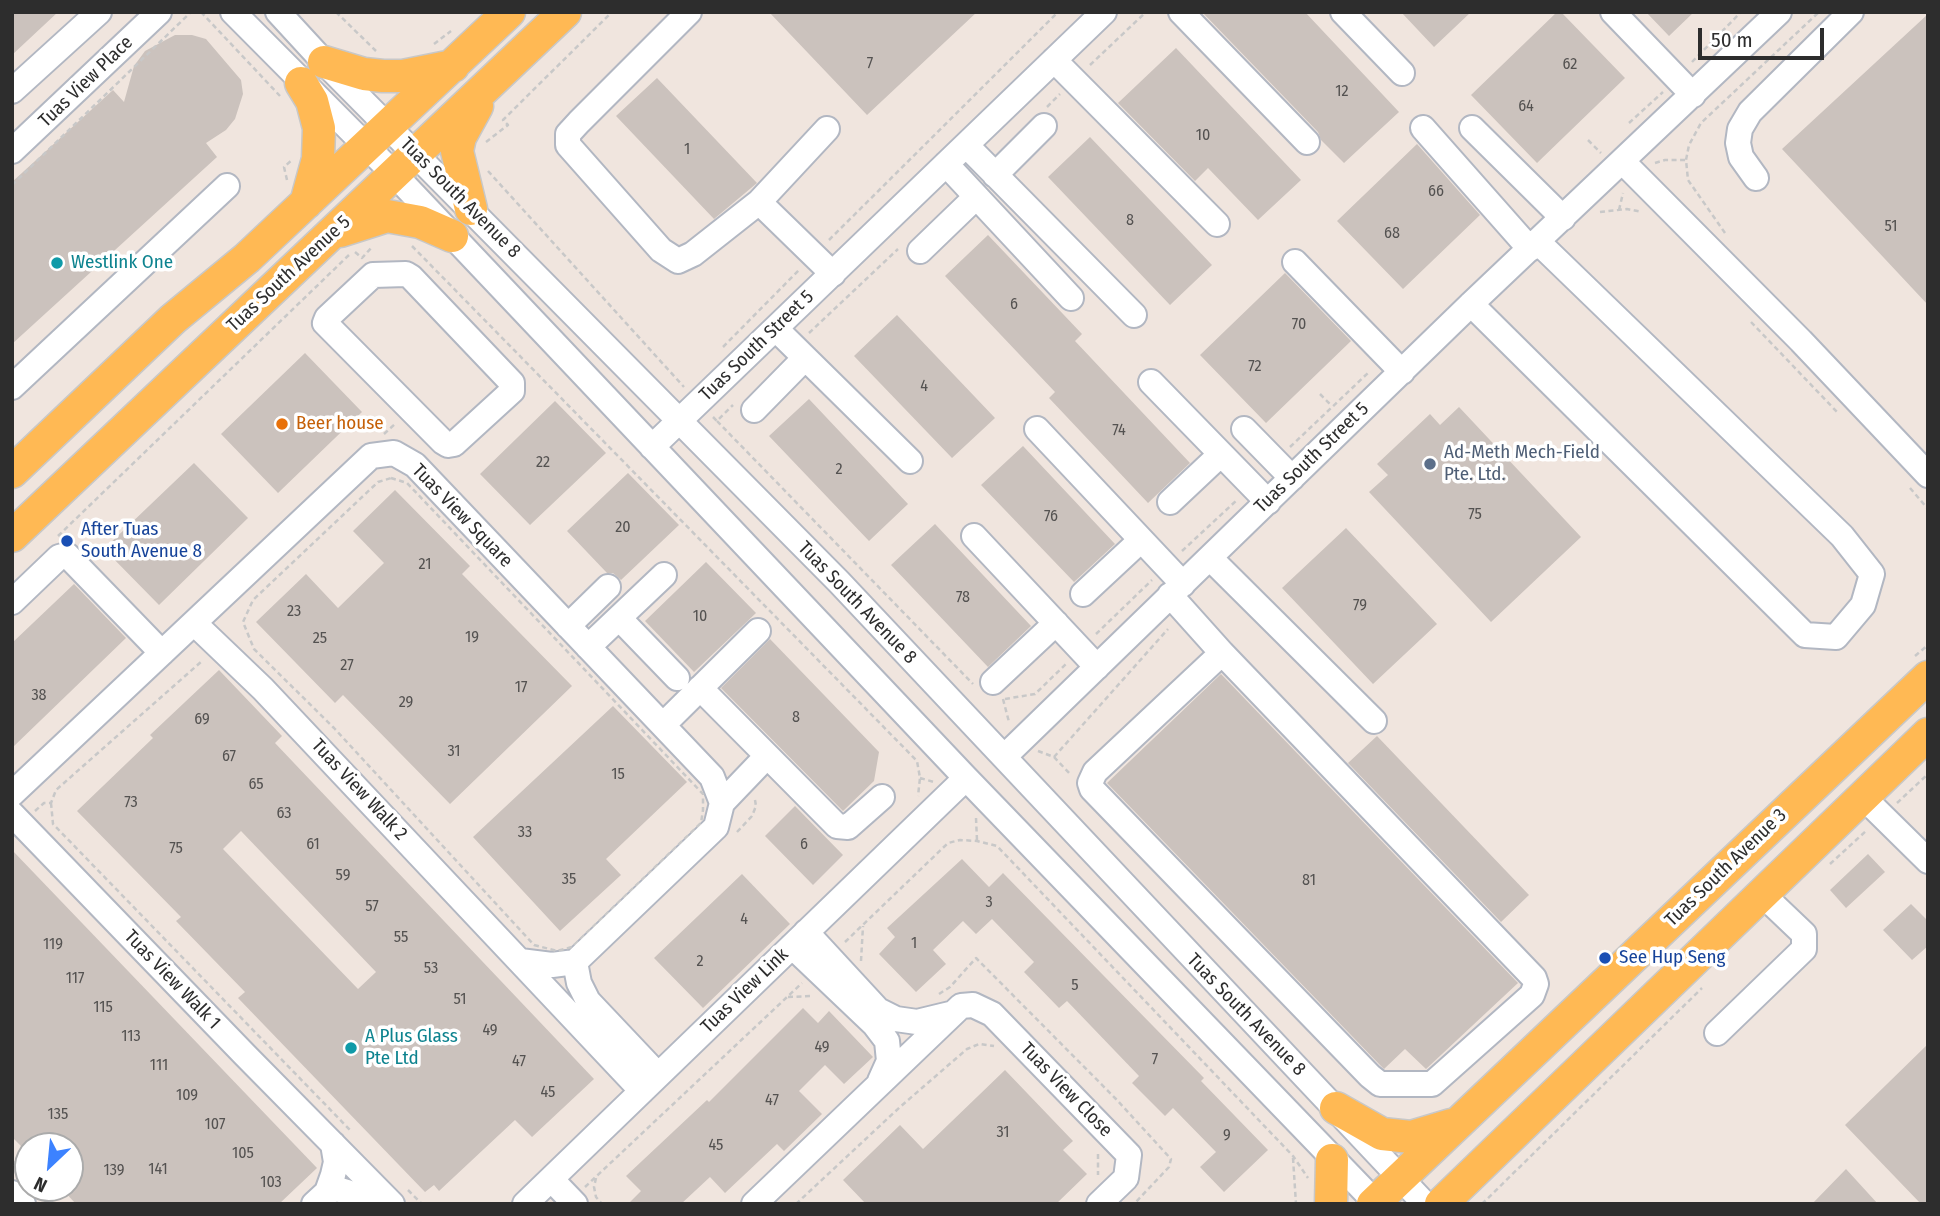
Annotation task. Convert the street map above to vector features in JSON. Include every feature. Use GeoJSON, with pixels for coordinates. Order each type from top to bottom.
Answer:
{"type":"FeatureCollection","features":[{"type":"Feature","properties":{"kind":"main road","name":"Tuas South Avenue 5"},"geometry":{"type":"LineString","coordinates":[[12,472],[173,319],[247,258],[377,136],[439,58],[509,12]]}},
{"type":"Feature","properties":{"kind":"main road","name":"Tuas South Avenue 5"},"geometry":{"type":"LineString","coordinates":[[12,536],[565,12]]}},
{"type":"Feature","properties":{"kind":"main road"},"geometry":{"type":"LineString","coordinates":[[306,203],[318,159],[319,128],[312,101],[303,82],[364,74],[402,76],[439,58]]}},
{"type":"Feature","properties":{"kind":"main road"},"geometry":{"type":"LineString","coordinates":[[471,209],[457,151],[460,137],[493,81]]}},
{"type":"Feature","properties":{"kind":"main road"},"geometry":{"type":"LineString","coordinates":[[331,234],[387,216],[420,222],[452,236]]}},
{"type":"Feature","properties":{"kind":"main road","name":"Tuas South Avenue 3"},"geometry":{"type":"LineString","coordinates":[[1375,1203],[1928,677]]}},
{"type":"Feature","properties":{"kind":"main road"},"geometry":{"type":"LineString","coordinates":[[1441,1204],[1762,894],[1873,806],[1928,734]]}},
{"type":"Feature","properties":{"kind":"main road"},"geometry":{"type":"LineString","coordinates":[[1335,1108],[1382,1134],[1397,1136],[1411,1137],[1458,1123]]}},
{"type":"Feature","properties":{"kind":"main road"},"geometry":{"type":"LineString","coordinates":[[1320,1169],[1331,1204]]}},
{"type":"Feature","properties":{"kind":"street"},"geometry":{"type":"LineString","coordinates":[[12,91],[99,12]]}},
{"type":"Feature","properties":{"kind":"street","name":"Tuas View Place"},"geometry":{"type":"LineString","coordinates":[[12,152],[159,12]]}},
{"type":"Feature","properties":{"kind":"street","name":"Tuas South Avenue 8"},"geometry":{"type":"LineString","coordinates":[[233,12],[303,82],[377,136],[405,164],[471,209],[839,582],[1425,1204]]}},
{"type":"Feature","properties":{"kind":"street","name":"Tuas South Avenue 8"},"geometry":{"type":"LineString","coordinates":[[278,12],[303,82]]}},
{"type":"Feature","properties":{"kind":"street"},"geometry":{"type":"LineString","coordinates":[[689,12],[568,134],[568,145],[661,250],[678,261],[694,254],[759,202],[827,129]]}},
{"type":"Feature","properties":{"kind":"street","name":"Tuas South Street 5"},"geometry":{"type":"LineString","coordinates":[[652,447],[1104,12]]}},
{"type":"Feature","properties":{"kind":"street"},"geometry":{"type":"LineString","coordinates":[[1343,12],[1402,74]]}},
{"type":"Feature","properties":{"kind":"street"},"geometry":{"type":"LineString","coordinates":[[1614,12],[1685,86]]}},
{"type":"Feature","properties":{"kind":"street","name":"Tuas South Street 5"},"geometry":{"type":"LineString","coordinates":[[1004,757],[1471,304],[1623,162],[1685,86],[1779,12]]}},
{"type":"Feature","properties":{"kind":"street"},"geometry":{"type":"LineString","coordinates":[[1756,178],[1741,157],[1738,143],[1740,129],[1750,112],[1851,12]]}},
{"type":"Feature","properties":{"kind":"street"},"geometry":{"type":"LineString","coordinates":[[1185,13],[1307,142]]}},
{"type":"Feature","properties":{"kind":"street"},"geometry":{"type":"LineString","coordinates":[[1054,60],[1217,224]]}},
{"type":"Feature","properties":{"kind":"street"},"geometry":{"type":"LineString","coordinates":[[995,175],[1044,126]]}},
{"type":"Feature","properties":{"kind":"street"},"geometry":{"type":"LineString","coordinates":[[1423,128],[1534,246],[1842,536],[1872,574],[1863,605],[1836,637],[1805,635],[1471,304]]}},
{"type":"Feature","properties":{"kind":"street"},"geometry":{"type":"LineString","coordinates":[[1472,128],[1563,218]]}},
{"type":"Feature","properties":{"kind":"street"},"geometry":{"type":"LineString","coordinates":[[966,145],[1134,315]]}},
{"type":"Feature","properties":{"kind":"street"},"geometry":{"type":"LineString","coordinates":[[1623,162],[1801,341],[1928,475]]}},
{"type":"Feature","properties":{"kind":"street","name":"Tuas South Avenue 8"},"geometry":{"type":"LineString","coordinates":[[405,164],[452,236],[966,778],[1320,1169],[1375,1203]]}},
{"type":"Feature","properties":{"kind":"street"},"geometry":{"type":"LineString","coordinates":[[946,164],[1071,298]]}},
{"type":"Feature","properties":{"kind":"street"},"geometry":{"type":"LineString","coordinates":[[12,387],[227,186]]}},
{"type":"Feature","properties":{"kind":"street"},"geometry":{"type":"LineString","coordinates":[[920,251],[976,197]]}},
{"type":"Feature","properties":{"kind":"street"},"geometry":{"type":"LineString","coordinates":[[759,202],[833,274]]}},
{"type":"Feature","properties":{"kind":"street"},"geometry":{"type":"LineString","coordinates":[[1295,262],[1402,372]]}},
{"type":"Feature","properties":{"kind":"street"},"geometry":{"type":"LineString","coordinates":[[406,274],[411,277],[514,386],[512,391],[454,444],[445,444],[424,424],[325,323],[327,318],[373,275],[406,274]]}},
{"type":"Feature","properties":{"kind":"street"},"geometry":{"type":"LineString","coordinates":[[776,329],[910,461]]}},
{"type":"Feature","properties":{"kind":"street"},"geometry":{"type":"LineString","coordinates":[[754,410],[805,358]]}},
{"type":"Feature","properties":{"kind":"street"},"geometry":{"type":"LineString","coordinates":[[1151,382],[1268,502]]}},
{"type":"Feature","properties":{"kind":"street"},"geometry":{"type":"LineString","coordinates":[[394,453],[424,424]]}},
{"type":"Feature","properties":{"kind":"street"},"geometry":{"type":"LineString","coordinates":[[1037,429],[1142,540],[1222,653],[1534,978],[1536,984],[1532,995],[1432,1084],[1380,1084],[1370,1076],[1092,789],[1090,783],[1095,772],[1222,653]]}},
{"type":"Feature","properties":{"kind":"street"},"geometry":{"type":"LineString","coordinates":[[1244,429],[1292,478]]}},
{"type":"Feature","properties":{"kind":"street","name":"Tuas View Square"},"geometry":{"type":"LineString","coordinates":[[14,790],[371,456],[394,453],[415,465],[712,777],[722,803]]}},
{"type":"Feature","properties":{"kind":"street"},"geometry":{"type":"LineString","coordinates":[[1170,502],[1221,454]]}},
{"type":"Feature","properties":{"kind":"street"},"geometry":{"type":"LineString","coordinates":[[974,536],[1097,667]]}},
{"type":"Feature","properties":{"kind":"street"},"geometry":{"type":"LineString","coordinates":[[1083,594],[1142,540]]}},
{"type":"Feature","properties":{"kind":"street"},"geometry":{"type":"LineString","coordinates":[[12,602],[59,557],[67,555],[162,653]]}},
{"type":"Feature","properties":{"kind":"street"},"geometry":{"type":"LineString","coordinates":[[1210,558],[1374,721]]}},
{"type":"Feature","properties":{"kind":"street"},"geometry":{"type":"LineString","coordinates":[[588,647],[664,575]]}},
{"type":"Feature","properties":{"kind":"street"},"geometry":{"type":"LineString","coordinates":[[568,626],[608,587]]}},
{"type":"Feature","properties":{"kind":"street"},"geometry":{"type":"LineString","coordinates":[[619,618],[677,678]]}},
{"type":"Feature","properties":{"kind":"street","name":"Tuas View Walk 2"},"geometry":{"type":"LineString","coordinates":[[194,623],[263,689],[520,961],[650,1083]]}},
{"type":"Feature","properties":{"kind":"street"},"geometry":{"type":"LineString","coordinates":[[987,688],[1056,623]]}},
{"type":"Feature","properties":{"kind":"street"},"geometry":{"type":"LineString","coordinates":[[663,725],[758,631]]}},
{"type":"Feature","properties":{"kind":"street"},"geometry":{"type":"LineString","coordinates":[[700,688],[837,827],[848,827],[883,797]]}},
{"type":"Feature","properties":{"kind":"street"},"geometry":{"type":"LineString","coordinates":[[520,961],[552,965],[575,962],[716,827],[722,803],[767,757]]}},
{"type":"Feature","properties":{"kind":"street","name":"Tuas View Link"},"geometry":{"type":"LineString","coordinates":[[554,1196],[650,1083],[966,778]]}},
{"type":"Feature","properties":{"kind":"street"},"geometry":{"type":"LineString","coordinates":[[1873,806],[1928,861]]}},
{"type":"Feature","properties":{"kind":"street","name":"Tuas View Walk 1"},"geometry":{"type":"LineString","coordinates":[[17,819],[333,1144],[398,1194]]}},
{"type":"Feature","properties":{"kind":"street"},"geometry":{"type":"LineString","coordinates":[[1717,1033],[1804,949],[1804,934],[1762,894]]}},
{"type":"Feature","properties":{"kind":"street","name":"Tuas View Close"},"geometry":{"type":"LineString","coordinates":[[799,939],[887,1041],[889,1061],[878,1085]]}},
{"type":"Feature","properties":{"kind":"street"},"geometry":{"type":"LineString","coordinates":[[575,962],[579,984],[588,1001],[650,1083]]}},
{"type":"Feature","properties":{"kind":"street","name":"Tuas View Close"},"geometry":{"type":"LineString","coordinates":[[823,964],[877,1010],[897,1019],[918,1022],[953,1013]]}},
{"type":"Feature","properties":{"kind":"street","name":"Tuas View Close"},"geometry":{"type":"LineString","coordinates":[[754,1204],[953,1013],[961,1006],[973,1005],[992,1014],[1129,1154],[1126,1178],[1099,1192]]}},
{"type":"Feature","properties":{"kind":"street"},"geometry":{"type":"LineString","coordinates":[[320,1198],[336,1162],[333,1144]]}},
{"type":"Feature","properties":{"kind":"street"},"geometry":{"type":"LineString","coordinates":[[320,1198],[337,1189],[347,1192],[363,1204]]}},
{"type":"Feature","properties":{"kind":"street"},"geometry":{"type":"LineString","coordinates":[[12,1192],[23,1204]]}},
{"type":"Feature","properties":{"kind":"path"},"geometry":{"type":"LineString","coordinates":[[12,185],[191,12]]}},
{"type":"Feature","properties":{"kind":"path"},"geometry":{"type":"LineString","coordinates":[[201,12],[303,82]]}},
{"type":"Feature","properties":{"kind":"path"},"geometry":{"type":"LineString","coordinates":[[336,12],[385,59]]}},
{"type":"Feature","properties":{"kind":"path"},"geometry":{"type":"LineString","coordinates":[[486,143],[508,125],[503,120],[612,12]]}},
{"type":"Feature","properties":{"kind":"path"},"geometry":{"type":"LineString","coordinates":[[721,350],[1058,12]]}},
{"type":"Feature","properties":{"kind":"path"},"geometry":{"type":"LineString","coordinates":[[1629,124],[1685,86],[1741,12]]}},
{"type":"Feature","properties":{"kind":"path"},"geometry":{"type":"LineString","coordinates":[[1726,235],[1688,180],[1686,160],[1689,145],[1701,123],[1819,12]]}},
{"type":"Feature","properties":{"kind":"path"},"geometry":{"type":"LineString","coordinates":[[439,58],[455,28]]}},
{"type":"Feature","properties":{"kind":"path"},"geometry":{"type":"LineString","coordinates":[[1594,212],[1627,209],[1641,212]]}},
{"type":"Feature","properties":{"kind":"path"},"geometry":{"type":"LineString","coordinates":[[407,241],[884,726],[917,761],[920,778]]}},
{"type":"Feature","properties":{"kind":"path"},"geometry":{"type":"LineString","coordinates":[[66,527],[354,250],[362,258],[378,242]]}},
{"type":"Feature","properties":{"kind":"path"},"geometry":{"type":"LineString","coordinates":[[1746,317],[1838,413]]}},
{"type":"Feature","properties":{"kind":"path"},"geometry":{"type":"LineString","coordinates":[[717,421],[987,688],[1004,699],[1008,721],[1023,739]]}},
{"type":"Feature","properties":{"kind":"path"},"geometry":{"type":"LineString","coordinates":[[391,478],[407,483],[703,794],[701,823],[572,947],[557,951],[534,945],[334,728],[254,649],[243,622],[253,600],[378,482],[391,478]]}},
{"type":"Feature","properties":{"kind":"path"},"geometry":{"type":"LineString","coordinates":[[1903,480],[1928,509]]}},
{"type":"Feature","properties":{"kind":"path"},"geometry":{"type":"LineString","coordinates":[[214,662],[200,661],[56,790],[51,803],[53,824],[358,1138]]}},
{"type":"Feature","properties":{"kind":"path"},"geometry":{"type":"LineString","coordinates":[[1831,863],[1873,806],[1928,774]]}},
{"type":"Feature","properties":{"kind":"path"},"geometry":{"type":"LineString","coordinates":[[736,833],[752,816],[756,806],[754,794],[743,781]]}},
{"type":"Feature","properties":{"kind":"path"},"geometry":{"type":"LineString","coordinates":[[17,819],[44,803],[51,803]]}},
{"type":"Feature","properties":{"kind":"path"},"geometry":{"type":"LineString","coordinates":[[554,1196],[597,1175],[948,843],[969,841],[997,846],[1293,1156],[1320,1169]]}},
{"type":"Feature","properties":{"kind":"path"},"geometry":{"type":"LineString","coordinates":[[861,961],[863,924]]}},
{"type":"Feature","properties":{"kind":"path"},"geometry":{"type":"LineString","coordinates":[[1482,1204],[1703,987]]}},
{"type":"Feature","properties":{"kind":"path"},"geometry":{"type":"LineString","coordinates":[[788,997],[823,996]]}},
{"type":"Feature","properties":{"kind":"path"},"geometry":{"type":"LineString","coordinates":[[796,1204],[967,1049],[979,1044],[994,1045],[1001,1052]]}},
{"type":"Feature","properties":{"kind":"path"},"geometry":{"type":"LineString","coordinates":[[1098,1154],[1099,1192]]}},
{"type":"Feature","properties":{"kind":"path"},"geometry":{"type":"LineString","coordinates":[[1293,1156],[1296,1204]]}},
{"type":"Feature","properties":{"kind":"path"},"geometry":{"type":"LineString","coordinates":[[597,1175],[594,1187],[596,1197],[602,1204]]}},
{"type":"Feature","properties":{"kind":"path"},"geometry":{"type":"LineString","coordinates":[[398,1194],[422,1204]]}},
{"type":"Feature","properties":{"kind":"building"},"geometry":{"type":"Polygon","coordinates":[[[12,12],[58,12],[12,55],[12,12]]]}},
{"type":"Feature","properties":{"kind":"building"},"geometry":{"type":"Polygon","coordinates":[[[769,12],[977,12],[867,115],[769,12]]]}},
{"type":"Feature","properties":{"kind":"building"},"geometry":{"type":"Polygon","coordinates":[[[1202,12],[1305,12],[1399,112],[1344,163],[1321,140],[1318,132],[1202,12]]]}},
{"type":"Feature","properties":{"kind":"building"},"geometry":{"type":"Polygon","coordinates":[[[1401,12],[1471,12],[1434,47],[1401,12]]]}},
{"type":"Feature","properties":{"kind":"building"},"geometry":{"type":"Polygon","coordinates":[[[1557,12],[1561,12],[1625,78],[1537,163],[1471,95],[1557,12]]]}},
{"type":"Feature","properties":{"kind":"building"},"geometry":{"type":"Polygon","coordinates":[[[1646,12],[1694,12],[1669,36],[1646,12]]]}},
{"type":"Feature","properties":{"kind":"building"},"geometry":{"type":"Polygon","coordinates":[[[1928,14],[1928,305],[1782,149],[1928,14]]]}},
{"type":"Feature","properties":{"kind":"building","name":"Westlink One"},"geometry":{"type":"Polygon","coordinates":[[[175,35],[192,35],[206,39],[241,80],[243,94],[235,119],[226,130],[206,143],[217,157],[12,344],[12,182],[113,90],[124,102],[134,66],[145,51],[175,35]]]}},
{"type":"Feature","properties":{"kind":"building"},"geometry":{"type":"Polygon","coordinates":[[[1176,48],[1301,180],[1258,220],[1208,168],[1195,181],[1118,103],[1176,48]]]}},
{"type":"Feature","properties":{"kind":"building"},"geometry":{"type":"Polygon","coordinates":[[[657,78],[757,183],[714,219],[616,116],[657,78]]]}},
{"type":"Feature","properties":{"kind":"building"},"geometry":{"type":"Polygon","coordinates":[[[1090,137],[1212,265],[1170,305],[1048,177],[1090,137]]]}},
{"type":"Feature","properties":{"kind":"building"},"geometry":{"type":"Polygon","coordinates":[[[1417,144],[1480,215],[1403,289],[1337,221],[1417,144]]]}},
{"type":"Feature","properties":{"kind":"building"},"geometry":{"type":"Polygon","coordinates":[[[988,235],[1082,334],[1075,341],[1190,463],[1148,503],[1049,398],[1055,392],[945,276],[988,235]]]}},
{"type":"Feature","properties":{"kind":"building"},"geometry":{"type":"Polygon","coordinates":[[[1285,273],[1351,341],[1266,423],[1200,355],[1285,273]]]}},
{"type":"Feature","properties":{"kind":"building"},"geometry":{"type":"Polygon","coordinates":[[[897,315],[995,418],[952,458],[854,356],[897,315]]]}},
{"type":"Feature","properties":{"kind":"building"},"geometry":{"type":"Polygon","coordinates":[[[305,353],[362,412],[278,493],[221,434],[305,353]]]}},
{"type":"Feature","properties":{"kind":"building"},"geometry":{"type":"Polygon","coordinates":[[[809,399],[908,504],[869,541],[769,436],[809,399]]]}},
{"type":"Feature","properties":{"kind":"building"},"geometry":{"type":"Polygon","coordinates":[[[555,401],[606,453],[530,525],[480,474],[555,401]]]}},
{"type":"Feature","properties":{"kind":"building"},"geometry":{"type":"Polygon","coordinates":[[[1459,407],[1581,537],[1491,622],[1369,492],[1388,475],[1377,464],[1430,414],[1440,425],[1459,407]]]}},
{"type":"Feature","properties":{"kind":"building"},"geometry":{"type":"Polygon","coordinates":[[[1023,446],[1115,544],[1074,582],[981,485],[1023,446]]]}},
{"type":"Feature","properties":{"kind":"building"},"geometry":{"type":"Polygon","coordinates":[[[194,463],[248,518],[159,605],[104,549],[194,463]]]}},
{"type":"Feature","properties":{"kind":"building"},"geometry":{"type":"Polygon","coordinates":[[[628,473],[679,525],[621,580],[613,573],[607,573],[567,531],[628,473]]]}},
{"type":"Feature","properties":{"kind":"building"},"geometry":{"type":"Polygon","coordinates":[[[395,490],[470,566],[462,574],[572,686],[450,804],[343,695],[335,703],[256,622],[306,574],[338,608],[384,563],[353,531],[395,490]]]}},
{"type":"Feature","properties":{"kind":"building"},"geometry":{"type":"Polygon","coordinates":[[[935,524],[1031,626],[988,667],[891,565],[935,524]]]}},
{"type":"Feature","properties":{"kind":"building"},"geometry":{"type":"Polygon","coordinates":[[[1346,528],[1437,624],[1373,684],[1282,588],[1346,528]]]}},
{"type":"Feature","properties":{"kind":"building"},"geometry":{"type":"Polygon","coordinates":[[[706,562],[756,613],[694,672],[645,621],[706,562]]]}},
{"type":"Feature","properties":{"kind":"building"},"geometry":{"type":"Polygon","coordinates":[[[74,584],[126,638],[12,748],[12,643],[74,584]]]}},
{"type":"Feature","properties":{"kind":"building"},"geometry":{"type":"Polygon","coordinates":[[[770,639],[879,752],[874,781],[843,811],[721,688],[770,639]]]}},
{"type":"Feature","properties":{"kind":"building"},"geometry":{"type":"Polygon","coordinates":[[[219,670],[282,736],[275,743],[594,1079],[532,1137],[515,1120],[439,1191],[434,1185],[425,1192],[238,998],[245,992],[176,921],[181,917],[77,811],[153,738],[150,735],[219,670]],[[241,831],[223,849],[358,989],[376,972],[241,831]]]}},
{"type":"Feature","properties":{"kind":"building"},"geometry":{"type":"Polygon","coordinates":[[[1221,674],[1518,983],[1426,1069],[1405,1049],[1384,1069],[1107,783],[1221,674]]]}},
{"type":"Feature","properties":{"kind":"building"},"geometry":{"type":"Polygon","coordinates":[[[613,706],[687,782],[606,859],[621,875],[560,931],[473,837],[613,706]]]}},
{"type":"Feature","properties":{"kind":"building"},"geometry":{"type":"Polygon","coordinates":[[[1377,736],[1529,895],[1501,922],[1348,763],[1377,736]]]}},
{"type":"Feature","properties":{"kind":"building"},"geometry":{"type":"Polygon","coordinates":[[[795,806],[843,855],[813,885],[765,836],[795,806]]]}},
{"type":"Feature","properties":{"kind":"building"},"geometry":{"type":"Polygon","coordinates":[[[12,850],[317,1168],[279,1204],[76,1204],[74,1202],[84,1202],[84,1132],[14,1132],[14,1139],[12,850]]]}},
{"type":"Feature","properties":{"kind":"building"},"geometry":{"type":"Polygon","coordinates":[[[1868,854],[1885,872],[1846,908],[1830,890],[1868,854]]]}},
{"type":"Feature","properties":{"kind":"building"},"geometry":{"type":"Polygon","coordinates":[[[962,859],[989,887],[1003,873],[1204,1078],[1201,1081],[1268,1150],[1224,1192],[1200,1167],[1216,1152],[1173,1108],[1165,1116],[1132,1083],[1139,1076],[1067,1001],[1059,1008],[1024,972],[1034,962],[992,919],[976,934],[963,921],[933,950],[946,964],[916,992],[879,954],[895,937],[887,928],[962,859]]]}},
{"type":"Feature","properties":{"kind":"building"},"geometry":{"type":"Polygon","coordinates":[[[742,874],[790,924],[703,1008],[654,958],[742,874]]]}},
{"type":"Feature","properties":{"kind":"building"},"geometry":{"type":"Polygon","coordinates":[[[1911,904],[1928,921],[1928,946],[1912,960],[1883,930],[1911,904]]]}},
{"type":"Feature","properties":{"kind":"building"},"geometry":{"type":"Polygon","coordinates":[[[803,1008],[818,1023],[829,1011],[873,1057],[844,1084],[825,1065],[799,1091],[822,1114],[784,1151],[777,1144],[725,1193],[710,1177],[681,1204],[628,1204],[641,1191],[626,1176],[707,1100],[709,1102],[803,1008]]]}},
{"type":"Feature","properties":{"kind":"building"},"geometry":{"type":"Polygon","coordinates":[[[1928,1044],[1928,1204],[1921,1204],[1845,1125],[1928,1044]]]}},
{"type":"Feature","properties":{"kind":"building"},"geometry":{"type":"Polygon","coordinates":[[[1005,1070],[1073,1141],[1063,1150],[1087,1174],[1056,1204],[866,1204],[843,1180],[900,1125],[923,1149],[1005,1070]]]}},
{"type":"Feature","properties":{"kind":"building"},"geometry":{"type":"Polygon","coordinates":[[[1846,1169],[1878,1204],[1812,1204],[1846,1169]]]}},
{"type":"Feature","properties":{"kind":"place","name":"Westlink One"},"geometry":{"type":"Point","coordinates":[57,263]}},
{"type":"Feature","properties":{"kind":"place","name":"Beer house"},"geometry":{"type":"Point","coordinates":[282,424]}},
{"type":"Feature","properties":{"kind":"place","name":"Ad-Meth Mech-Field Pte. Ltd."},"geometry":{"type":"Point","coordinates":[1430,464]}},
{"type":"Feature","properties":{"kind":"place","name":"After Tuas South Avenue 8"},"geometry":{"type":"Point","coordinates":[67,541]}},
{"type":"Feature","properties":{"kind":"place","name":"See Hup Seng"},"geometry":{"type":"Point","coordinates":[1605,958]}},
{"type":"Feature","properties":{"kind":"place","name":"A Plus Glass Pte Ltd"},"geometry":{"type":"Point","coordinates":[351,1048]}}]}
